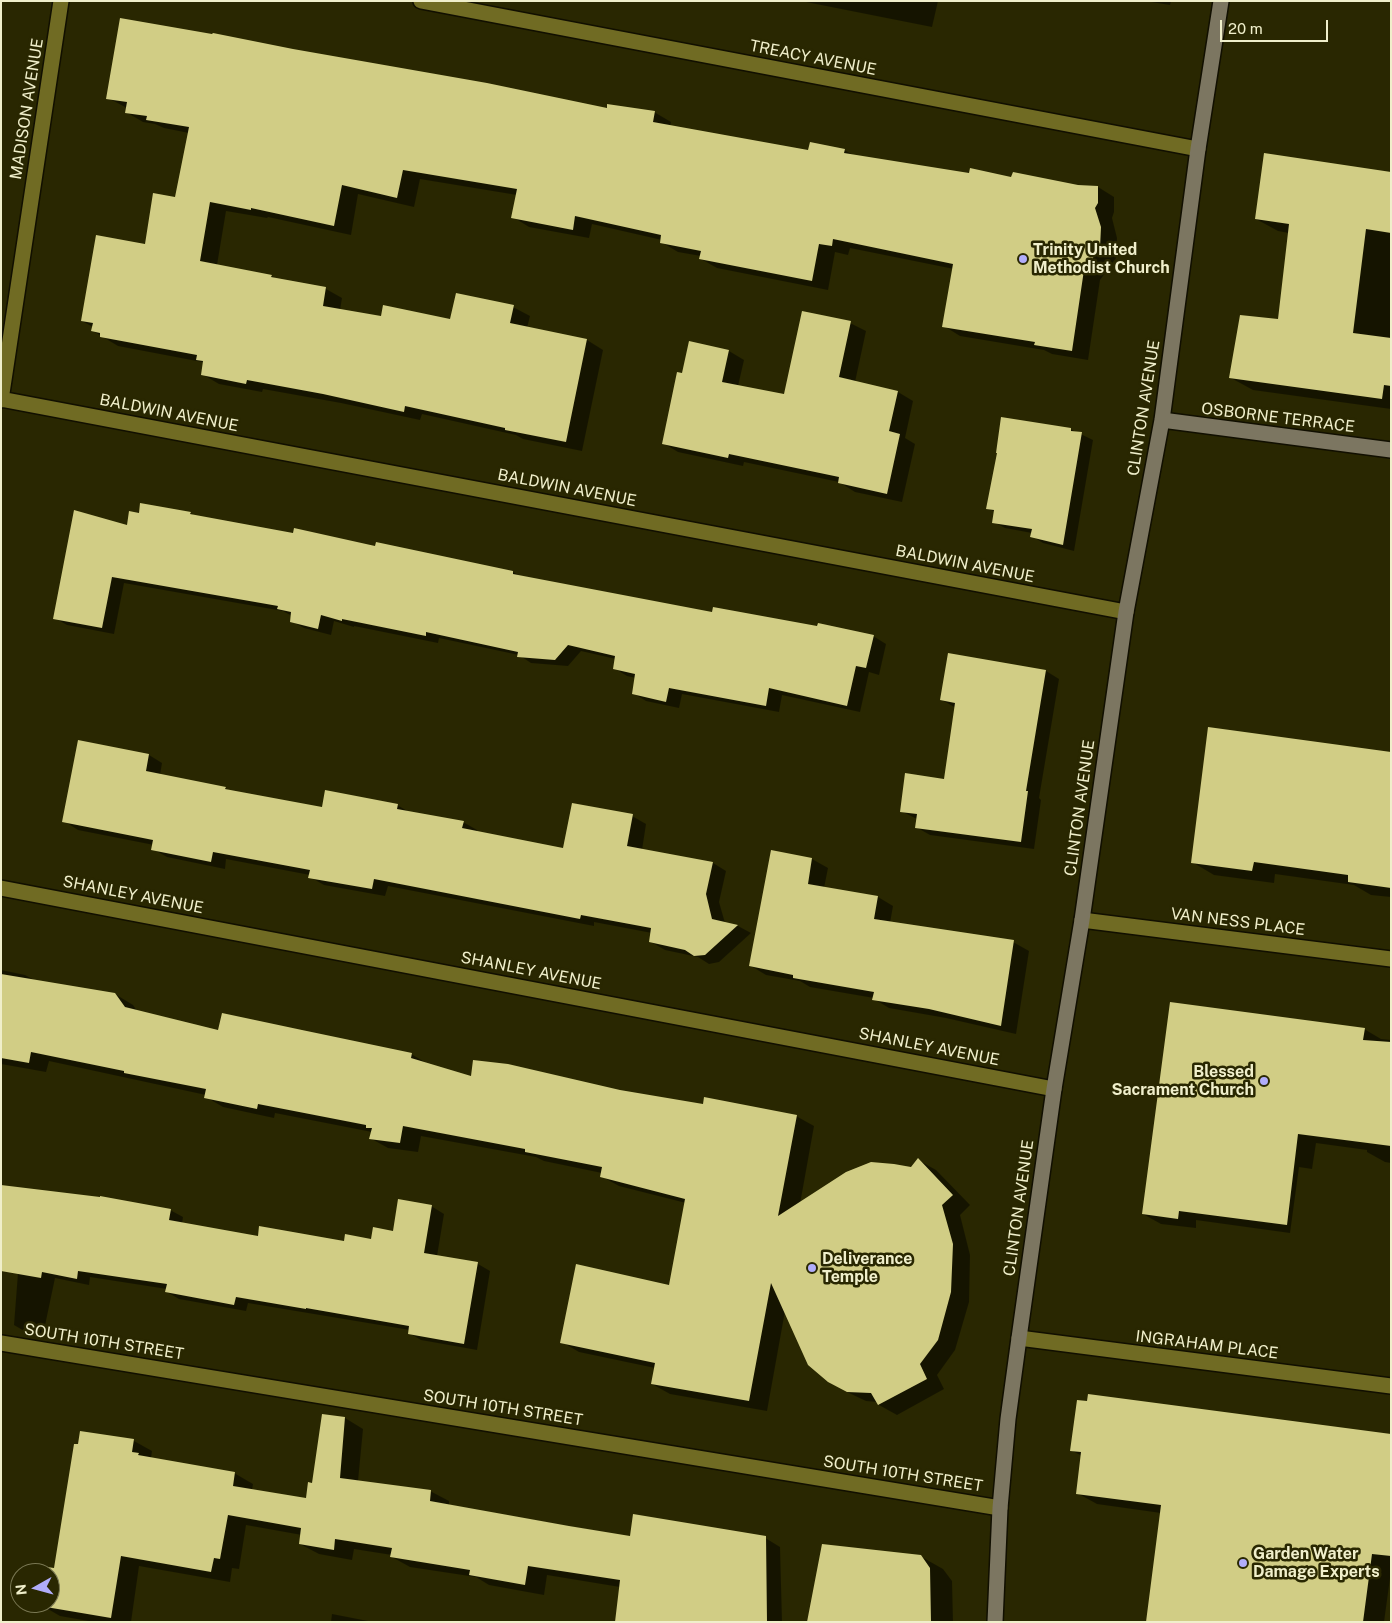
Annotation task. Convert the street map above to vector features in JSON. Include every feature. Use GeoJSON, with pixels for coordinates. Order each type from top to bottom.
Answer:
{"type":"FeatureCollection","features":[{"type":"Feature","properties":{"kind":"main road","name":"CLINTON AVENUE"},"geometry":{"type":"LineString","coordinates":[[995,1622],[1000,1508],[1008,1419],[1019,1338],[1054,1089],[1082,920],[1126,612],[1162,420],[1198,149],[1222,1]]}},
{"type":"Feature","properties":{"kind":"main road","name":"OSBORNE TERRACE"},"geometry":{"type":"LineString","coordinates":[[1162,420],[1391,450]]}},
{"type":"Feature","properties":{"kind":"street","name":"MADISON AVENUE"},"geometry":{"type":"LineString","coordinates":[[1,399],[61,1]]}},
{"type":"Feature","properties":{"kind":"street","name":"TREACY AVENUE"},"geometry":{"type":"LineString","coordinates":[[421,1],[1198,149]]}},
{"type":"Feature","properties":{"kind":"street","name":"BALDWIN AVENUE"},"geometry":{"type":"LineString","coordinates":[[1,399],[1126,612]]}},
{"type":"Feature","properties":{"kind":"street","name":"SHANLEY AVENUE"},"geometry":{"type":"LineString","coordinates":[[1,888],[1054,1089]]}},
{"type":"Feature","properties":{"kind":"street","name":"VAN NESS PLACE"},"geometry":{"type":"LineString","coordinates":[[1082,920],[1391,959]]}},
{"type":"Feature","properties":{"kind":"street","name":"INGRAHAM PLACE"},"geometry":{"type":"LineString","coordinates":[[1019,1338],[1391,1386]]}},
{"type":"Feature","properties":{"kind":"street","name":"SOUTH 10TH STREET"},"geometry":{"type":"LineString","coordinates":[[1,1343],[1000,1508]]}},
{"type":"Feature","properties":{"kind":"building"},"geometry":{"type":"Polygon","coordinates":[[[120,18],[487,83],[607,108],[607,104],[655,111],[653,122],[808,150],[810,142],[845,149],[844,153],[969,173],[970,168],[1011,177],[1013,172],[1078,185],[1098,186],[1098,203],[1095,208],[1101,227],[1100,248],[1084,270],[1072,351],[1034,345],[1035,342],[942,327],[953,264],[833,239],[832,246],[819,244],[812,281],[699,259],[701,251],[660,243],[661,235],[575,216],[573,230],[511,218],[517,189],[403,170],[397,198],[342,185],[334,226],[251,208],[251,210],[210,202],[200,261],[326,287],[323,306],[381,316],[383,305],[450,319],[456,293],[514,305],[510,323],[587,339],[566,442],[505,430],[505,428],[405,406],[404,412],[247,380],[246,384],[201,375],[203,361],[196,360],[197,355],[100,337],[100,333],[91,331],[93,323],[81,321],[96,235],[145,244],[153,193],[175,197],[189,127],[146,120],[147,116],[125,113],[127,102],[106,99],[120,18]]]}},
{"type":"Feature","properties":{"kind":"building"},"geometry":{"type":"Polygon","coordinates":[[[1264,153],[1391,172],[1391,233],[1366,229],[1353,333],[1391,338],[1391,386],[1384,385],[1382,399],[1229,378],[1240,315],[1278,319],[1289,224],[1255,219],[1264,153]]]}},
{"type":"Feature","properties":{"kind":"building"},"geometry":{"type":"Polygon","coordinates":[[[802,311],[851,321],[839,377],[898,391],[889,431],[900,434],[887,494],[838,483],[839,477],[729,454],[728,458],[662,444],[677,372],[682,373],[689,341],[729,350],[722,382],[784,394],[802,311]]]}},
{"type":"Feature","properties":{"kind":"building"},"geometry":{"type":"Polygon","coordinates":[[[1001,417],[1071,428],[1071,431],[1082,432],[1063,545],[1030,537],[1032,529],[992,523],[994,510],[986,509],[997,453],[1001,417]]]}},
{"type":"Feature","properties":{"kind":"building"},"geometry":{"type":"Polygon","coordinates":[[[140,503],[293,533],[294,528],[375,546],[376,542],[513,571],[513,574],[712,612],[713,607],[817,626],[818,623],[874,635],[866,668],[856,666],[847,706],[769,688],[766,706],[669,688],[666,702],[632,694],[635,674],[613,669],[615,656],[568,645],[555,660],[517,657],[518,652],[426,632],[426,636],[342,619],[342,621],[321,615],[318,629],[290,622],[291,612],[277,609],[278,606],[112,577],[102,628],[53,619],[74,510],[127,525],[129,511],[139,513],[140,503]]]}},
{"type":"Feature","properties":{"kind":"building"},"geometry":{"type":"Polygon","coordinates":[[[948,653],[1046,670],[1026,791],[1028,791],[1021,842],[915,828],[917,814],[900,812],[905,773],[944,779],[955,703],[940,700],[948,653]]]}},
{"type":"Feature","properties":{"kind":"building"},"geometry":{"type":"Polygon","coordinates":[[[1208,727],[1391,752],[1391,888],[1348,882],[1348,875],[1254,862],[1252,871],[1191,863],[1208,727]]]}},
{"type":"Feature","properties":{"kind":"building"},"geometry":{"type":"Polygon","coordinates":[[[78,740],[149,754],[146,771],[226,787],[225,789],[322,807],[325,790],[398,804],[397,809],[464,821],[462,828],[563,848],[572,803],[633,814],[627,846],[713,862],[706,894],[712,919],[738,925],[705,955],[694,956],[685,950],[649,942],[651,928],[581,915],[580,919],[374,879],[372,889],[308,878],[310,870],[213,852],[211,862],[151,850],[153,840],[62,822],[78,740]]]}},
{"type":"Feature","properties":{"kind":"building"},"geometry":{"type":"Polygon","coordinates":[[[771,850],[812,858],[808,884],[878,896],[874,919],[1014,940],[1001,1026],[929,1009],[872,1000],[874,992],[793,978],[793,975],[749,966],[771,850]]]}},
{"type":"Feature","properties":{"kind":"building"},"geometry":{"type":"Polygon","coordinates":[[[1,974],[115,993],[125,1007],[218,1030],[222,1013],[412,1053],[411,1058],[471,1076],[473,1060],[508,1064],[620,1090],[703,1104],[704,1097],[797,1115],[778,1216],[846,1172],[871,1162],[911,1167],[918,1158],[953,1195],[942,1205],[953,1244],[951,1292],[938,1340],[920,1364],[927,1379],[878,1405],[871,1393],[847,1392],[828,1382],[808,1365],[771,1283],[749,1401],[651,1384],[655,1363],[560,1343],[576,1264],[669,1285],[685,1199],[600,1177],[602,1167],[525,1152],[525,1149],[403,1126],[400,1143],[369,1139],[372,1128],[366,1128],[366,1125],[258,1104],[257,1109],[204,1098],[206,1089],[31,1052],[29,1063],[1,1058],[1,974]]]}},
{"type":"Feature","properties":{"kind":"building"},"geometry":{"type":"Polygon","coordinates":[[[1170,1002],[1365,1028],[1363,1040],[1391,1042],[1391,1146],[1298,1134],[1287,1225],[1179,1211],[1178,1219],[1142,1214],[1170,1002]]]}},
{"type":"Feature","properties":{"kind":"building"},"geometry":{"type":"Polygon","coordinates":[[[1,1185],[100,1196],[171,1209],[169,1220],[258,1236],[259,1226],[344,1241],[345,1234],[371,1239],[373,1227],[393,1231],[398,1199],[432,1205],[424,1253],[478,1262],[464,1344],[408,1334],[409,1326],[306,1308],[236,1297],[234,1305],[165,1292],[167,1284],[78,1271],[77,1279],[42,1272],[41,1278],[1,1271],[1,1185]]]}},
{"type":"Feature","properties":{"kind":"building","name":"Garden Water Damage Experts"},"geometry":{"type":"Polygon","coordinates":[[[1088,1394],[1391,1434],[1391,1556],[1372,1554],[1363,1622],[1146,1622],[1161,1505],[1076,1494],[1081,1452],[1070,1451],[1077,1400],[1087,1401],[1088,1394]]]}},
{"type":"Feature","properties":{"kind":"building"},"geometry":{"type":"Polygon","coordinates":[[[322,1414],[345,1417],[340,1478],[431,1490],[430,1501],[630,1536],[633,1514],[766,1536],[767,1622],[615,1622],[620,1580],[528,1566],[525,1585],[469,1575],[470,1570],[390,1557],[392,1548],[335,1539],[334,1550],[299,1544],[301,1528],[228,1515],[220,1559],[214,1558],[211,1572],[121,1556],[111,1618],[60,1609],[60,1563],[55,1563],[74,1444],[78,1444],[80,1431],[134,1439],[132,1452],[139,1453],[138,1455],[235,1472],[233,1486],[306,1498],[308,1482],[312,1483],[322,1414]]]}},
{"type":"Feature","properties":{"kind":"building"},"geometry":{"type":"Polygon","coordinates":[[[822,1544],[921,1555],[930,1568],[931,1622],[807,1622],[822,1544]]]}},
{"type":"Feature","properties":{"kind":"place","name":"Trinity United Methodist Church"},"geometry":{"type":"Point","coordinates":[1023,259]}},
{"type":"Feature","properties":{"kind":"place","name":"Blessed Sacrament Church"},"geometry":{"type":"Point","coordinates":[1264,1081]}},
{"type":"Feature","properties":{"kind":"place","name":"Deliverance Temple"},"geometry":{"type":"Point","coordinates":[812,1268]}},
{"type":"Feature","properties":{"kind":"place","name":"Garden Water Damage Experts"},"geometry":{"type":"Point","coordinates":[1243,1563]}}]}
